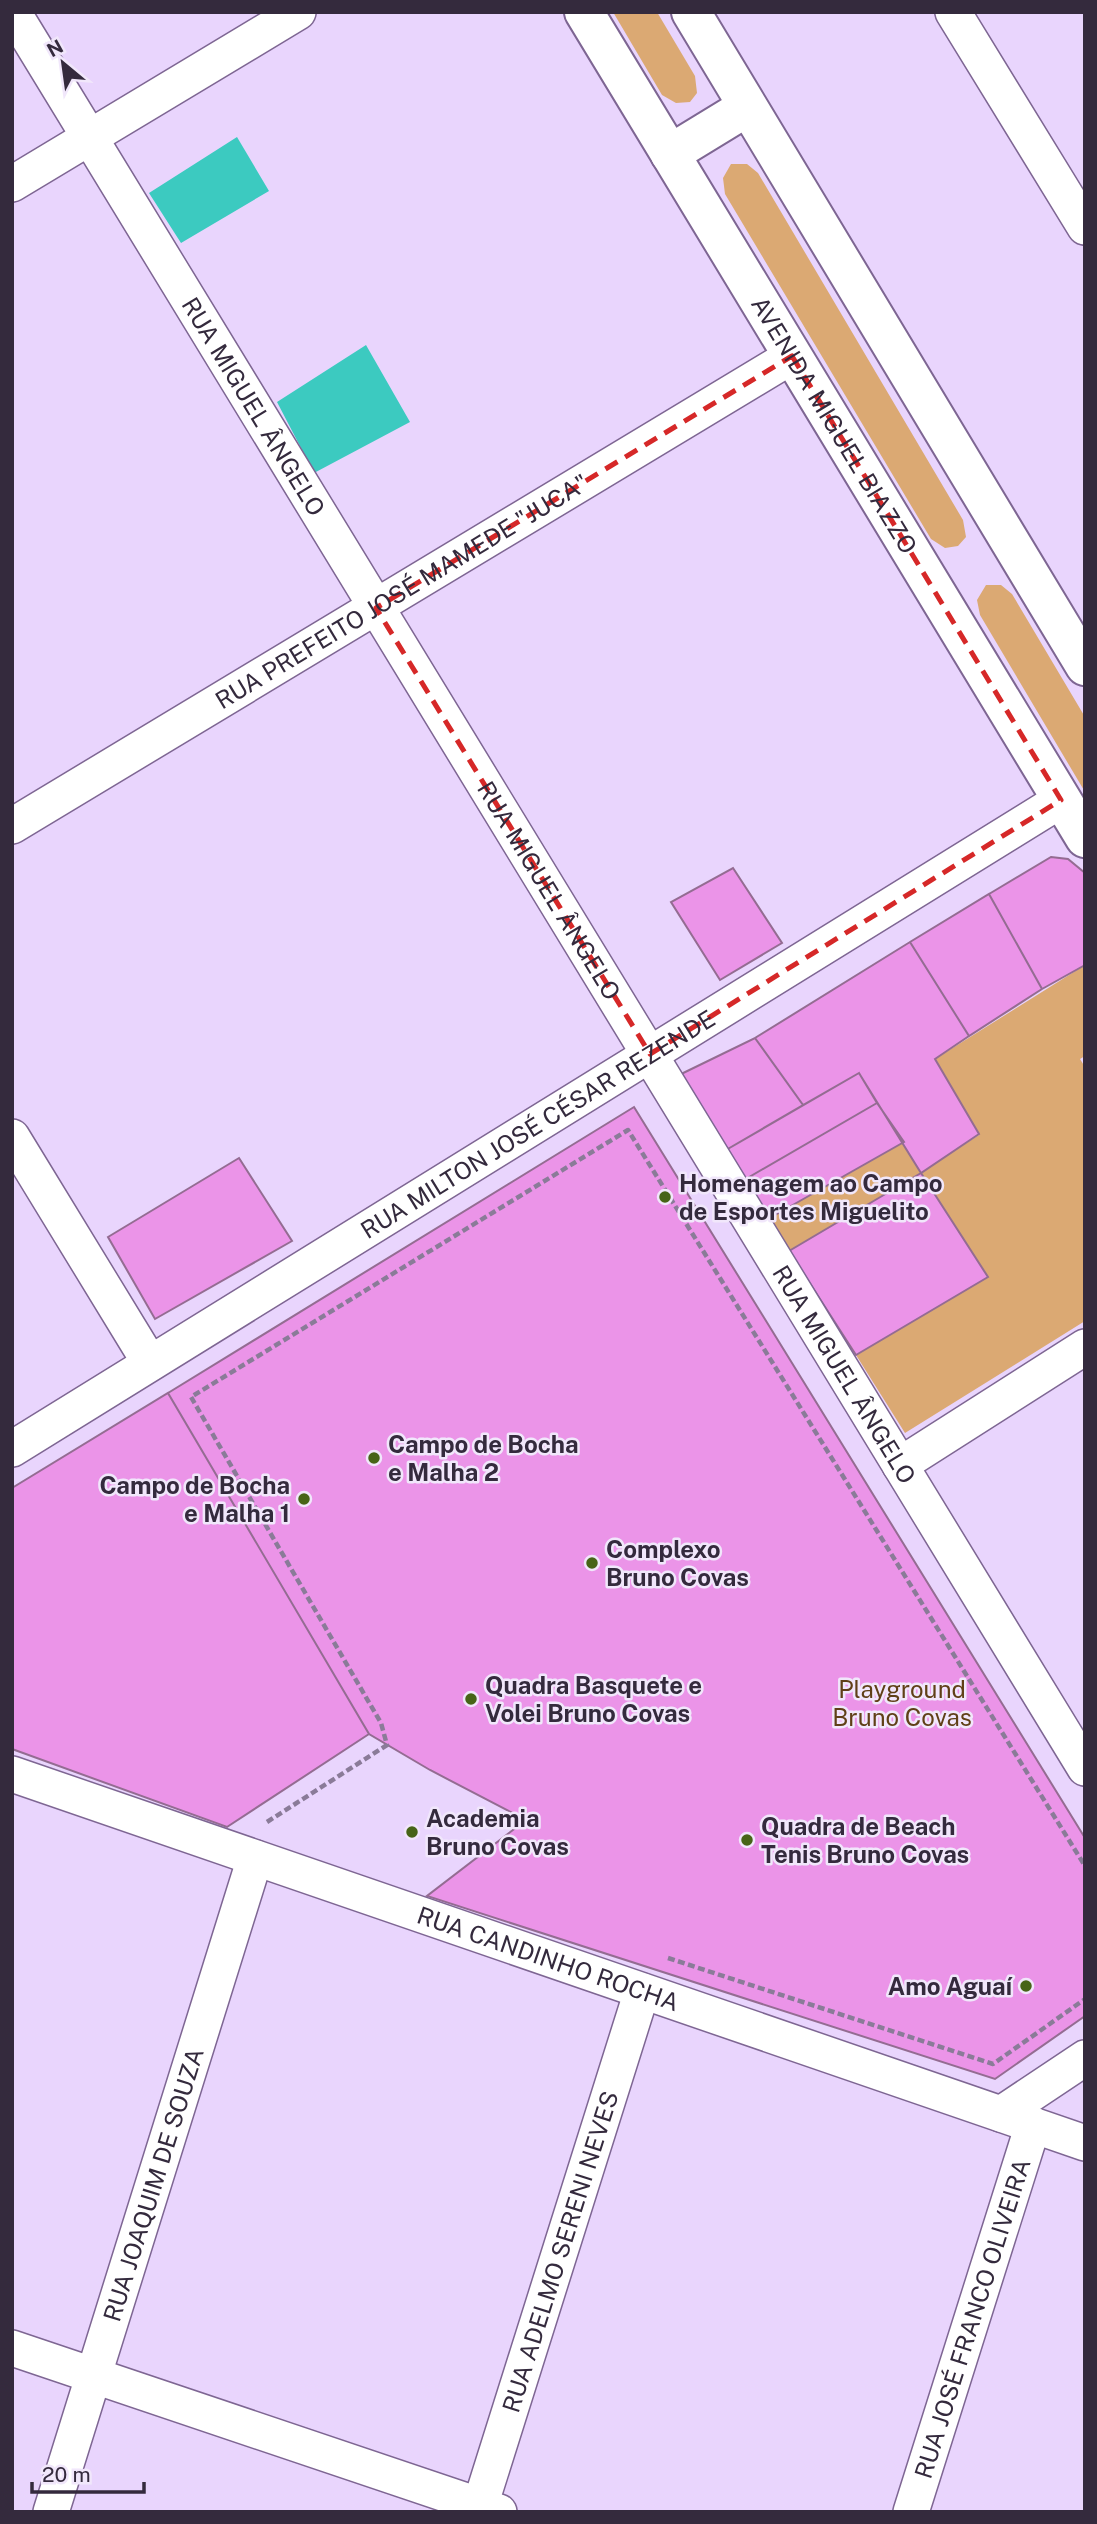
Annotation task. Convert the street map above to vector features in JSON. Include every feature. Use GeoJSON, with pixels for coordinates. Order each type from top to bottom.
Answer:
{"type":"FeatureCollection","features":[{"type":"Feature","properties":{"kind":"street","name":"RUA MIGUEL ÂNGELO"},"geometry":{"type":"LineString","coordinates":[[13,12],[1085,1768]]}},
{"type":"Feature","properties":{"kind":"street"},"geometry":{"type":"LineString","coordinates":[[12,184],[298,12]]}},
{"type":"Feature","properties":{"kind":"street","name":"AVENIDA MIGUEL BIAZZO"},"geometry":{"type":"LineString","coordinates":[[584,12],[1085,838]]}},
{"type":"Feature","properties":{"kind":"street"},"geometry":{"type":"LineString","coordinates":[[691,12],[1085,666]]}},
{"type":"Feature","properties":{"kind":"street"},"geometry":{"type":"LineString","coordinates":[[953,12],[1085,227]]}},
{"type":"Feature","properties":{"kind":"street"},"geometry":{"type":"LineString","coordinates":[[670,154],[747,107]]}},
{"type":"Feature","properties":{"kind":"street","name":"RUA PREFEITO JOSÉ MAMEDE \"JUCA\""},"geometry":{"type":"LineString","coordinates":[[12,826],[792,356]]}},
{"type":"Feature","properties":{"kind":"street","name":"RUA MILTON JOSÉ CÉSAR REZENDE"},"geometry":{"type":"LineString","coordinates":[[12,1449],[1061,800]]}},
{"type":"Feature","properties":{"kind":"street"},"geometry":{"type":"LineString","coordinates":[[12,1137],[150,1363]]}},
{"type":"Feature","properties":{"kind":"street"},"geometry":{"type":"LineString","coordinates":[[900,1465],[1085,1347]]}},
{"type":"Feature","properties":{"kind":"street","name":"RUA CANDINHO ROCHA"},"geometry":{"type":"LineString","coordinates":[[12,1774],[1085,2143]]}},
{"type":"Feature","properties":{"kind":"street","name":"RUA JOAQUIM DE SOUZA"},"geometry":{"type":"LineString","coordinates":[[51,2512],[96,2376],[255,1858]]}},
{"type":"Feature","properties":{"kind":"street","name":"RUA ADELMO SERENI NEVES"},"geometry":{"type":"LineString","coordinates":[[486,2510],[642,1991]]}},
{"type":"Feature","properties":{"kind":"street"},"geometry":{"type":"LineString","coordinates":[[1017,2119],[1085,2058]]}},
{"type":"Feature","properties":{"kind":"street","name":"RUA JOSÉ FRANCO OLIVEIRA"},"geometry":{"type":"LineString","coordinates":[[911,2512],[1017,2119]]}},
{"type":"Feature","properties":{"kind":"street"},"geometry":{"type":"LineString","coordinates":[[12,2347],[486,2510]]}},
{"type":"Feature","properties":{"kind":"path"},"geometry":{"type":"LineString","coordinates":[[278,1830],[263,1825],[387,1745],[381,1723],[191,1397],[628,1130],[1085,1866]]}},
{"type":"Feature","properties":{"kind":"path"},"geometry":{"type":"LineString","coordinates":[[667,1957],[993,2064],[1085,1999]]}},
{"type":"Feature","properties":{"kind":"highlighted area"},"geometry":{"type":"Polygon","coordinates":[[[792,356],[1061,800],[650,1054],[376,608],[792,356]]]}},
{"type":"Feature","properties":{"kind":"shaded area"},"geometry":{"type":"Polygon","coordinates":[[[613,12],[657,12],[695,76],[697,93],[690,102],[676,103],[662,95],[613,12]]]}},
{"type":"Feature","properties":{"kind":"shaded area"},"geometry":{"type":"Polygon","coordinates":[[[237,137],[269,191],[181,243],[149,193],[237,137]]]}},
{"type":"Feature","properties":{"kind":"shaded area"},"geometry":{"type":"Polygon","coordinates":[[[731,164],[747,164],[758,173],[963,520],[966,537],[958,546],[945,548],[931,539],[725,194],[723,178],[731,164]]]}},
{"type":"Feature","properties":{"kind":"shaded area"},"geometry":{"type":"Polygon","coordinates":[[[366,345],[410,422],[314,473],[277,402],[366,345]]]}},
{"type":"Feature","properties":{"kind":"shaded area"},"geometry":{"type":"Polygon","coordinates":[[[986,585],[1001,585],[1012,594],[1085,717],[1085,792],[980,615],[977,600],[986,585]]]}},
{"type":"Feature","properties":{"kind":"shaded area"},"geometry":{"type":"Polygon","coordinates":[[[1085,965],[1085,1056],[1080,1059],[1085,1067],[1085,1321],[905,1433],[856,1355],[988,1277],[921,1173],[789,1251],[768,1219],[904,1142],[921,1172],[979,1135],[935,1059],[1085,965]]]}},
{"type":"Feature","properties":{"kind":"building"},"geometry":{"type":"Polygon","coordinates":[[[1051,857],[1068,859],[1085,873],[1085,965],[1042,989],[989,894],[1051,857]]]}},
{"type":"Feature","properties":{"kind":"building"},"geometry":{"type":"Polygon","coordinates":[[[733,868],[782,943],[720,980],[671,902],[733,868]]]}},
{"type":"Feature","properties":{"kind":"building"},"geometry":{"type":"Polygon","coordinates":[[[989,894],[1042,989],[969,1036],[910,942],[989,894]]]}},
{"type":"Feature","properties":{"kind":"building"},"geometry":{"type":"Polygon","coordinates":[[[910,942],[969,1036],[935,1059],[979,1134],[921,1173],[859,1073],[803,1105],[755,1038],[910,942]]]}},
{"type":"Feature","properties":{"kind":"building"},"geometry":{"type":"Polygon","coordinates":[[[755,1038],[803,1105],[726,1150],[675,1077],[755,1038]]]}},
{"type":"Feature","properties":{"kind":"building"},"geometry":{"type":"Polygon","coordinates":[[[859,1073],[877,1103],[744,1180],[726,1150],[859,1073]]]}},
{"type":"Feature","properties":{"kind":"building"},"geometry":{"type":"Polygon","coordinates":[[[877,1103],[904,1142],[768,1219],[744,1180],[877,1103]]]}},
{"type":"Feature","properties":{"kind":"building","name":"Complexo Bruno Covas"},"geometry":{"type":"Polygon","coordinates":[[[634,1107],[1085,1838],[1085,2016],[995,2079],[427,1896],[526,1820],[430,1770],[369,1734],[168,1393],[634,1107]]]}},
{"type":"Feature","properties":{"kind":"building"},"geometry":{"type":"Polygon","coordinates":[[[239,1158],[292,1241],[155,1319],[108,1237],[239,1158]]]}},
{"type":"Feature","properties":{"kind":"building"},"geometry":{"type":"Polygon","coordinates":[[[921,1173],[988,1277],[856,1355],[789,1251],[921,1173]]]}},
{"type":"Feature","properties":{"kind":"building"},"geometry":{"type":"Polygon","coordinates":[[[168,1393],[369,1734],[227,1827],[12,1749],[12,1488],[168,1393]]]}},
{"type":"Feature","properties":{"kind":"place","name":"Homenagem ao Campo de Esportes Miguelito"},"geometry":{"type":"Point","coordinates":[665,1197]}},
{"type":"Feature","properties":{"kind":"place","name":"Campo de Bocha e Malha 2"},"geometry":{"type":"Point","coordinates":[374,1458]}},
{"type":"Feature","properties":{"kind":"place","name":"Campo de Bocha e Malha 1"},"geometry":{"type":"Point","coordinates":[304,1499]}},
{"type":"Feature","properties":{"kind":"place","name":"Complexo Bruno Covas"},"geometry":{"type":"Point","coordinates":[592,1563]}},
{"type":"Feature","properties":{"kind":"place","name":"Quadra Basquete e Volei Bruno Covas"},"geometry":{"type":"Point","coordinates":[471,1699]}},
{"type":"Feature","properties":{"kind":"place","name":"Academia Bruno Covas"},"geometry":{"type":"Point","coordinates":[412,1832]}},
{"type":"Feature","properties":{"kind":"place","name":"Quadra de Beach Tenis Bruno Covas"},"geometry":{"type":"Point","coordinates":[747,1840]}},
{"type":"Feature","properties":{"kind":"place","name":"Amo Aguaí"},"geometry":{"type":"Point","coordinates":[1026,1986]}},
{"type":"Feature","properties":{"kind":"park label","name":"Playground Bruno Covas"},"geometry":{"type":"Point","coordinates":[902,1703]}}]}
